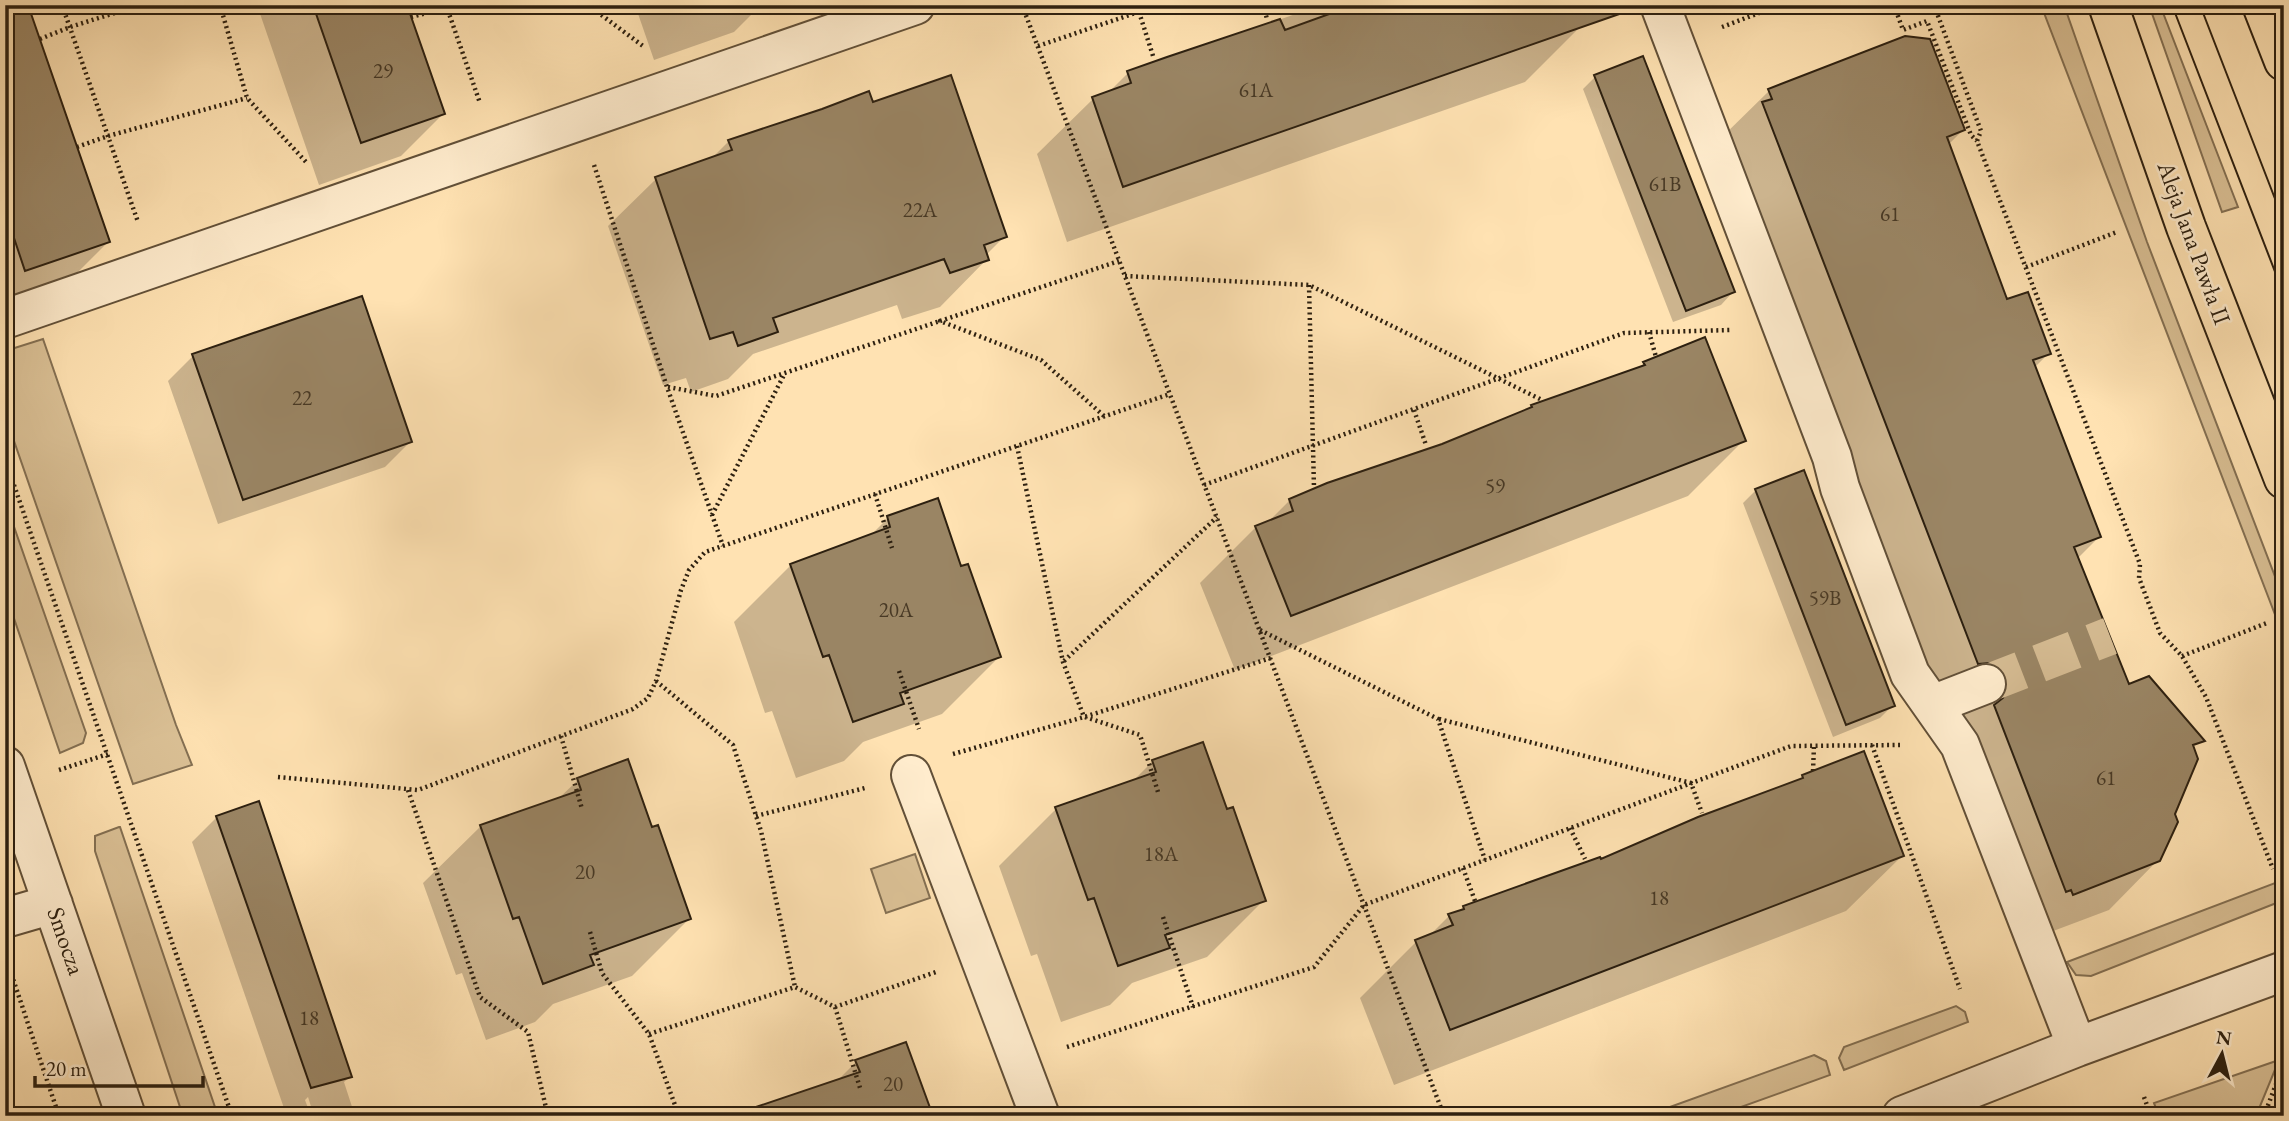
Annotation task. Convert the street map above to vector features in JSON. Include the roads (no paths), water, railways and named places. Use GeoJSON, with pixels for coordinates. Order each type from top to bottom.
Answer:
{"type":"FeatureCollection","features":[{"type":"Feature","properties":{"kind":"main road","name":"Aleja Jana Pawła II"},"geometry":{"type":"LineString","coordinates":[[2108,5],[2186,227],[2284,479]]}},
{"type":"Feature","properties":{"kind":"main road"},"geometry":{"type":"LineString","coordinates":[[2262,5],[2284,61]]}},
{"type":"Feature","properties":{"kind":"street"},"geometry":{"type":"LineString","coordinates":[[5,319],[915,5]]}},
{"type":"Feature","properties":{"kind":"street"},"geometry":{"type":"LineString","coordinates":[[1660,5],[1832,457],[1840,488],[1910,674],[1960,745],[2077,1047]]}},
{"type":"Feature","properties":{"kind":"street"},"geometry":{"type":"LineString","coordinates":[[1932,705],[1986,684]]}},
{"type":"Feature","properties":{"kind":"street","name":"Smocza"},"geometry":{"type":"LineString","coordinates":[[5,766],[126,1116]]}},
{"type":"Feature","properties":{"kind":"street"},"geometry":{"type":"LineString","coordinates":[[911,775],[1040,1116]]}},
{"type":"Feature","properties":{"kind":"street"},"geometry":{"type":"LineString","coordinates":[[5,919],[53,904]]}},
{"type":"Feature","properties":{"kind":"street"},"geometry":{"type":"LineString","coordinates":[[1902,1116],[2077,1047],[2284,971]]}},
{"type":"Feature","properties":{"kind":"tunnel"},"geometry":{"type":"LineString","coordinates":[[1986,684],[2110,636]]}},
{"type":"Feature","properties":{"kind":"tram line"},"geometry":{"type":"LineString","coordinates":[[2172,5],[2284,295]]}},
{"type":"Feature","properties":{"kind":"tram line"},"geometry":{"type":"LineString","coordinates":[[2200,5],[2284,222]]}}]}
